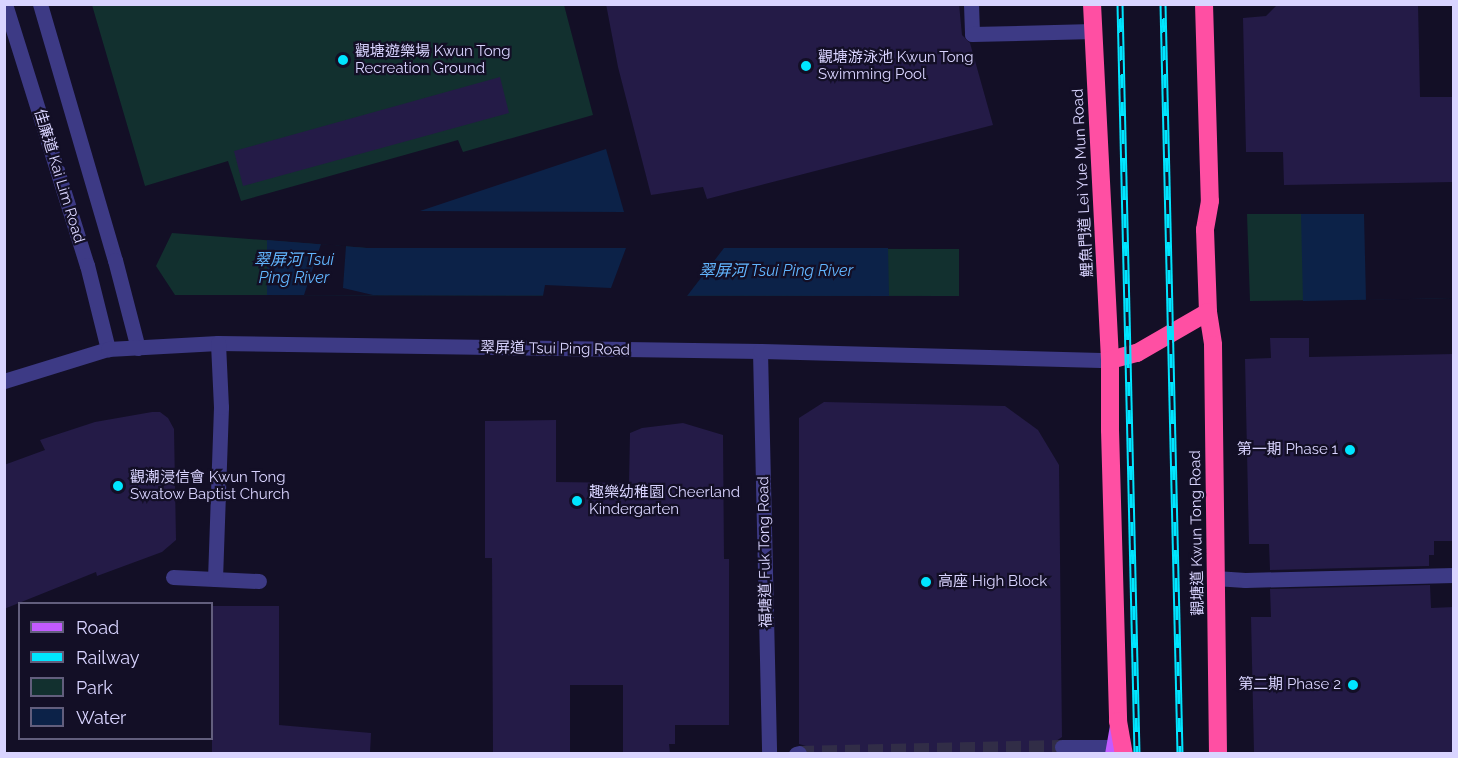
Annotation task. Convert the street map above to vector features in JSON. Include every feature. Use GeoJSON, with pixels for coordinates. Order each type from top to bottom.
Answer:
{"type":"FeatureCollection","features":[{"type":"Feature","properties":{"kind":"highway","name":"鯉魚門道 Lei Yue Mun Road"},"geometry":{"type":"LineString","coordinates":[[1092,4],[1110,360]]}},
{"type":"Feature","properties":{"kind":"highway"},"geometry":{"type":"LineString","coordinates":[[1116,751],[1118,721],[1110,360],[1137,353],[1208,312],[1205,230],[1210,201],[1204,4]]}},
{"type":"Feature","properties":{"kind":"highway","name":"觀塘道 Kwun Tong Road"},"geometry":{"type":"LineString","coordinates":[[1208,312],[1213,345],[1218,753]]}},
{"type":"Feature","properties":{"kind":"street","name":"佳廉道 Kai Lim Road"},"geometry":{"type":"LineString","coordinates":[[5,4],[87,265],[108,349]]}},
{"type":"Feature","properties":{"kind":"street","name":"佳廉道 Kai Lim Road"},"geometry":{"type":"LineString","coordinates":[[40,4],[112,249],[138,348]]}},
{"type":"Feature","properties":{"kind":"street"},"geometry":{"type":"LineString","coordinates":[[971,4],[972,34],[1093,31]]}},
{"type":"Feature","properties":{"kind":"street","name":"翠屏道 Tsui Ping Road"},"geometry":{"type":"LineString","coordinates":[[4,381],[108,349],[218,344],[760,351],[1110,360]]}},
{"type":"Feature","properties":{"kind":"street"},"geometry":{"type":"LineString","coordinates":[[215,579],[221,407],[218,344]]}},
{"type":"Feature","properties":{"kind":"street","name":"福塘道 Fuk Tong Road"},"geometry":{"type":"LineString","coordinates":[[760,351],[769,753]]}},
{"type":"Feature","properties":{"kind":"street"},"geometry":{"type":"LineString","coordinates":[[1215,578],[1245,580],[1454,575]]}},
{"type":"Feature","properties":{"kind":"street"},"geometry":{"type":"LineString","coordinates":[[172,577],[259,581]]}},
{"type":"Feature","properties":{"kind":"street"},"geometry":{"type":"LineString","coordinates":[[1062,747],[1116,751]]}},
{"type":"Feature","properties":{"kind":"green space","name":"觀塘遊樂場 Kwun Tong Recreation Ground"},"geometry":{"type":"Polygon","coordinates":[[[92,5],[564,5],[593,115],[463,152],[458,140],[241,201],[228,161],[145,186],[92,5]]]}},
{"type":"Feature","properties":{"kind":"green space"},"geometry":{"type":"Polygon","coordinates":[[[1247,214],[1453,214],[1453,298],[1250,301],[1247,214]]]}},
{"type":"Feature","properties":{"kind":"green space","name":"翠屏河 Tsui Ping River"},"geometry":{"type":"Polygon","coordinates":[[[172,233],[367,248],[959,249],[959,296],[175,295],[156,266],[172,233]]]}},
{"type":"Feature","properties":{"kind":"water"},"geometry":{"type":"Polygon","coordinates":[[[606,149],[624,212],[420,211],[606,149]]]}},
{"type":"Feature","properties":{"kind":"water"},"geometry":{"type":"Polygon","coordinates":[[[1301,214],[1453,214],[1453,298],[1303,301],[1301,214]]]}},
{"type":"Feature","properties":{"kind":"water","name":"翠屏河 Tsui Ping River"},"geometry":{"type":"Polygon","coordinates":[[[267,240],[367,248],[888,248],[889,296],[267,295],[267,240]]]}},
{"type":"Feature","properties":{"kind":"pier"},"geometry":{"type":"Polygon","coordinates":[[[1364,214],[1453,214],[1453,298],[1366,300],[1364,214]]]}},
{"type":"Feature","properties":{"kind":"pier"},"geometry":{"type":"Polygon","coordinates":[[[321,244],[346,246],[343,288],[373,295],[304,295],[321,244]]]}},
{"type":"Feature","properties":{"kind":"pier"},"geometry":{"type":"Polygon","coordinates":[[[626,248],[724,248],[687,296],[543,296],[545,285],[611,288],[626,248]]]}},
{"type":"Feature","properties":{"kind":"building","name":"觀塘游泳池 Kwun Tong Swimming Pool"},"geometry":{"type":"Polygon","coordinates":[[[606,4],[959,4],[962,35],[970,43],[993,125],[707,199],[703,187],[651,195],[618,67],[606,4]]]}},
{"type":"Feature","properties":{"kind":"building"},"geometry":{"type":"Polygon","coordinates":[[[1278,4],[1418,4],[1420,97],[1454,97],[1454,182],[1284,185],[1283,152],[1246,152],[1243,18],[1266,16],[1278,4]]]}},
{"type":"Feature","properties":{"kind":"building"},"geometry":{"type":"Polygon","coordinates":[[[500,77],[509,113],[243,186],[234,151],[500,77]]]}},
{"type":"Feature","properties":{"kind":"building","name":"第一期 Phase 1"},"geometry":{"type":"Polygon","coordinates":[[[1270,338],[1309,338],[1309,357],[1454,354],[1454,541],[1434,541],[1434,555],[1429,555],[1429,566],[1270,570],[1269,544],[1249,544],[1245,359],[1271,358],[1270,338]]]}},
{"type":"Feature","properties":{"kind":"building","name":"高座 High Block"},"geometry":{"type":"Polygon","coordinates":[[[824,402],[1005,406],[1038,430],[1059,465],[1062,737],[1053,743],[1055,753],[809,753],[806,746],[799,744],[799,418],[824,402]]]}},
{"type":"Feature","properties":{"kind":"building","name":"觀潮浸信會 Kwun Tong Swatow Baptist Church"},"geometry":{"type":"Polygon","coordinates":[[[152,412],[160,412],[168,418],[174,429],[176,540],[162,552],[97,576],[96,572],[4,609],[4,465],[45,450],[40,440],[95,422],[152,412]]]}},
{"type":"Feature","properties":{"kind":"building"},"geometry":{"type":"Polygon","coordinates":[[[556,420],[556,482],[629,483],[630,433],[642,428],[683,423],[723,435],[724,559],[729,559],[729,725],[675,725],[675,744],[669,744],[670,753],[623,753],[623,685],[570,685],[570,753],[493,753],[492,558],[485,558],[485,421],[556,420]]]}},
{"type":"Feature","properties":{"kind":"building","name":"第二期 Phase 2"},"geometry":{"type":"Polygon","coordinates":[[[1430,585],[1431,608],[1454,607],[1454,753],[1254,753],[1251,617],[1271,617],[1270,589],[1430,585]]]}},
{"type":"Feature","properties":{"kind":"building"},"geometry":{"type":"Polygon","coordinates":[[[213,606],[279,606],[279,725],[371,733],[370,753],[212,753],[213,606]]]}},
{"type":"Feature","properties":{"kind":"tunnel"},"geometry":{"type":"LineString","coordinates":[[799,753],[1062,747]]}},
{"type":"Feature","properties":{"kind":"railway"},"geometry":{"type":"LineString","coordinates":[[1120,4],[1137,754]]}},
{"type":"Feature","properties":{"kind":"railway"},"geometry":{"type":"LineString","coordinates":[[1163,4],[1180,754]]}},
{"type":"Feature","properties":{"kind":"place","name":"觀塘遊樂場 Kwun Tong Recreation Ground"},"geometry":{"type":"Point","coordinates":[343,60]}},
{"type":"Feature","properties":{"kind":"place","name":"觀塘游泳池 Kwun Tong Swimming Pool"},"geometry":{"type":"Point","coordinates":[806,66]}},
{"type":"Feature","properties":{"kind":"place","name":"第一期 Phase 1"},"geometry":{"type":"Point","coordinates":[1350,450]}},
{"type":"Feature","properties":{"kind":"place","name":"觀潮浸信會 Kwun Tong Swatow Baptist Church"},"geometry":{"type":"Point","coordinates":[118,486]}},
{"type":"Feature","properties":{"kind":"place","name":"趣樂幼稚園 Cheerland Kindergarten"},"geometry":{"type":"Point","coordinates":[577,501]}},
{"type":"Feature","properties":{"kind":"place","name":"高座 High Block"},"geometry":{"type":"Point","coordinates":[926,582]}},
{"type":"Feature","properties":{"kind":"place","name":"第二期 Phase 2"},"geometry":{"type":"Point","coordinates":[1353,685]}}]}
